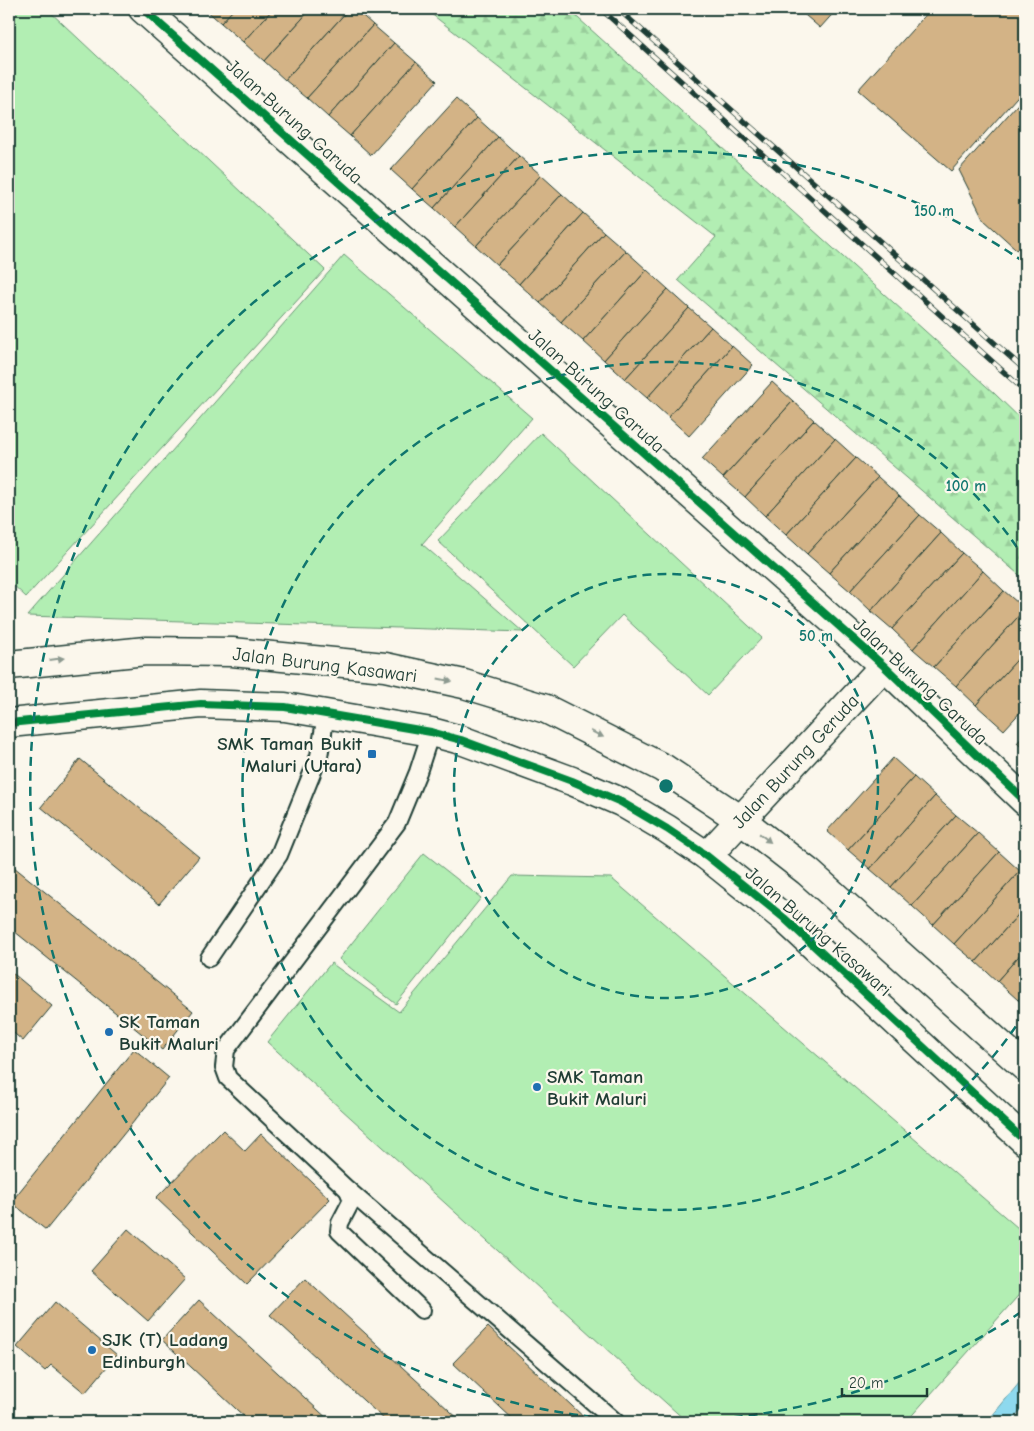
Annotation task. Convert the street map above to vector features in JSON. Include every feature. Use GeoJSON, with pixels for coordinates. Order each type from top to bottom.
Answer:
{"type":"FeatureCollection","features":[{"type":"Feature","properties":{"kind":"street","name":"Jalan Burung Garuda"},"geometry":{"type":"LineString","coordinates":[[143,9],[884,666],[1025,801]]}},
{"type":"Feature","properties":{"kind":"street","name":"Jalan Burung Kasawari"},"geometry":{"type":"LineString","coordinates":[[9,665],[146,651],[232,652],[385,667],[464,684],[546,709],[663,768],[741,820],[808,872],[1025,1067]]}},
{"type":"Feature","properties":{"kind":"street","name":"Jalan Burung Geruda"},"geometry":{"type":"LineString","coordinates":[[707,856],[884,666]]}},
{"type":"Feature","properties":{"kind":"street","name":"Jalan Burung Kasawari"},"geometry":{"type":"LineString","coordinates":[[9,723],[201,704],[285,708],[430,732],[470,743],[572,781],[621,802],[667,829],[707,856],[784,918],[1025,1141]]}},
{"type":"Feature","properties":{"kind":"lane"},"geometry":{"type":"LineString","coordinates":[[209,958],[279,855],[320,756],[326,715]]}},
{"type":"Feature","properties":{"kind":"lane"},"geometry":{"type":"LineString","coordinates":[[430,732],[418,772],[397,823],[226,1050],[224,1067],[228,1078],[348,1190],[616,1422]]}},
{"type":"Feature","properties":{"kind":"lane"},"geometry":{"type":"LineString","coordinates":[[348,1190],[352,1200],[340,1223],[339,1231],[422,1310]]}},
{"type":"Feature","properties":{"kind":"green space"},"geometry":{"type":"Polygon","coordinates":[[[9,9],[47,9],[325,270],[26,597],[9,581],[9,9]]]}},
{"type":"Feature","properties":{"kind":"green space"},"geometry":{"type":"Polygon","coordinates":[[[425,9],[568,9],[995,394],[1025,423],[1025,580],[678,280],[716,237],[425,9]]]}},
{"type":"Feature","properties":{"kind":"green space"},"geometry":{"type":"Polygon","coordinates":[[[344,255],[532,418],[422,544],[523,632],[27,616],[344,255]]]}},
{"type":"Feature","properties":{"kind":"green space"},"geometry":{"type":"Polygon","coordinates":[[[541,433],[762,638],[708,695],[622,615],[573,666],[438,541],[541,433]]]}},
{"type":"Feature","properties":{"kind":"green space"},"geometry":{"type":"Polygon","coordinates":[[[424,853],[481,898],[396,1004],[339,959],[424,853]]]}},
{"type":"Feature","properties":{"kind":"green space"},"geometry":{"type":"Polygon","coordinates":[[[512,876],[611,878],[1025,1234],[1025,1288],[906,1422],[687,1422],[267,1042],[331,963],[399,1012],[512,876]]]}},
{"type":"Feature","properties":{"kind":"water"},"geometry":{"type":"Polygon","coordinates":[[[1025,1376],[1025,1405],[1011,1422],[987,1422],[1025,1376]]]}},
{"type":"Feature","properties":{"kind":"building"},"geometry":{"type":"Polygon","coordinates":[[[205,9],[234,9],[221,23],[205,9]]]}},
{"type":"Feature","properties":{"kind":"building"},"geometry":{"type":"Polygon","coordinates":[[[234,9],[273,9],[243,42],[221,23],[234,9]]]}},
{"type":"Feature","properties":{"kind":"building"},"geometry":{"type":"Polygon","coordinates":[[[273,9],[311,9],[264,61],[243,42],[273,9]]]}},
{"type":"Feature","properties":{"kind":"building"},"geometry":{"type":"Polygon","coordinates":[[[311,9],[349,9],[285,80],[264,61],[311,9]]]}},
{"type":"Feature","properties":{"kind":"building"},"geometry":{"type":"Polygon","coordinates":[[[349,9],[355,9],[373,25],[307,98],[285,80],[349,9]]]}},
{"type":"Feature","properties":{"kind":"building"},"geometry":{"type":"Polygon","coordinates":[[[798,9],[837,9],[820,28],[798,9]]]}},
{"type":"Feature","properties":{"kind":"building"},"geometry":{"type":"Polygon","coordinates":[[[931,9],[1025,9],[1025,88],[951,171],[858,90],[931,9]]]}},
{"type":"Feature","properties":{"kind":"building"},"geometry":{"type":"Polygon","coordinates":[[[373,25],[394,43],[328,117],[307,98],[373,25]]]}},
{"type":"Feature","properties":{"kind":"building"},"geometry":{"type":"Polygon","coordinates":[[[394,43],[416,62],[350,136],[328,117],[394,43]]]}},
{"type":"Feature","properties":{"kind":"building"},"geometry":{"type":"Polygon","coordinates":[[[416,62],[437,81],[371,155],[350,136],[416,62]]]}},
{"type":"Feature","properties":{"kind":"building"},"geometry":{"type":"Polygon","coordinates":[[[1025,96],[1025,257],[984,220],[959,170],[1025,96]]]}},
{"type":"Feature","properties":{"kind":"building"},"geometry":{"type":"Polygon","coordinates":[[[456,99],[477,118],[412,189],[391,170],[456,99]]]}},
{"type":"Feature","properties":{"kind":"building"},"geometry":{"type":"Polygon","coordinates":[[[477,118],[498,137],[434,208],[412,189],[477,118]]]}},
{"type":"Feature","properties":{"kind":"building"},"geometry":{"type":"Polygon","coordinates":[[[498,137],[519,156],[455,227],[434,208],[498,137]]]}},
{"type":"Feature","properties":{"kind":"building"},"geometry":{"type":"Polygon","coordinates":[[[519,156],[541,175],[476,246],[455,227],[519,156]]]}},
{"type":"Feature","properties":{"kind":"building"},"geometry":{"type":"Polygon","coordinates":[[[541,175],[562,194],[497,265],[476,246],[541,175]]]}},
{"type":"Feature","properties":{"kind":"building"},"geometry":{"type":"Polygon","coordinates":[[[562,194],[583,213],[519,284],[497,265],[562,194]]]}},
{"type":"Feature","properties":{"kind":"building"},"geometry":{"type":"Polygon","coordinates":[[[583,213],[604,232],[540,303],[519,284],[583,213]]]}},
{"type":"Feature","properties":{"kind":"building"},"geometry":{"type":"Polygon","coordinates":[[[604,232],[626,251],[561,322],[540,303],[604,232]]]}},
{"type":"Feature","properties":{"kind":"building"},"geometry":{"type":"Polygon","coordinates":[[[626,251],[647,270],[583,341],[561,322],[626,251]]]}},
{"type":"Feature","properties":{"kind":"building"},"geometry":{"type":"Polygon","coordinates":[[[647,270],[668,289],[604,360],[583,341],[647,270]]]}},
{"type":"Feature","properties":{"kind":"building"},"geometry":{"type":"Polygon","coordinates":[[[668,289],[689,308],[625,379],[604,360],[668,289]]]}},
{"type":"Feature","properties":{"kind":"building"},"geometry":{"type":"Polygon","coordinates":[[[689,308],[711,327],[647,398],[625,379],[689,308]]]}},
{"type":"Feature","properties":{"kind":"building"},"geometry":{"type":"Polygon","coordinates":[[[711,327],[732,346],[668,417],[647,398],[711,327]]]}},
{"type":"Feature","properties":{"kind":"building"},"geometry":{"type":"Polygon","coordinates":[[[732,346],[753,365],[689,436],[668,417],[732,346]]]}},
{"type":"Feature","properties":{"kind":"building"},"geometry":{"type":"Polygon","coordinates":[[[772,382],[793,401],[723,478],[702,459],[772,382]]]}},
{"type":"Feature","properties":{"kind":"building"},"geometry":{"type":"Polygon","coordinates":[[[793,401],[814,420],[745,497],[723,478],[793,401]]]}},
{"type":"Feature","properties":{"kind":"building"},"geometry":{"type":"Polygon","coordinates":[[[814,420],[835,439],[765,516],[745,497],[814,420]]]}},
{"type":"Feature","properties":{"kind":"building"},"geometry":{"type":"Polygon","coordinates":[[[835,439],[856,458],[786,535],[765,516],[835,439]]]}},
{"type":"Feature","properties":{"kind":"building"},"geometry":{"type":"Polygon","coordinates":[[[856,458],[878,477],[807,554],[786,535],[856,458]]]}},
{"type":"Feature","properties":{"kind":"building"},"geometry":{"type":"Polygon","coordinates":[[[878,477],[899,496],[829,573],[807,554],[878,477]]]}},
{"type":"Feature","properties":{"kind":"building"},"geometry":{"type":"Polygon","coordinates":[[[899,496],[920,515],[850,591],[829,573],[899,496]]]}},
{"type":"Feature","properties":{"kind":"building"},"geometry":{"type":"Polygon","coordinates":[[[920,515],[941,533],[871,611],[850,591],[920,515]]]}},
{"type":"Feature","properties":{"kind":"building"},"geometry":{"type":"Polygon","coordinates":[[[941,533],[962,553],[892,629],[871,611],[941,533]]]}},
{"type":"Feature","properties":{"kind":"building"},"geometry":{"type":"Polygon","coordinates":[[[962,553],[983,571],[913,649],[892,629],[962,553]]]}},
{"type":"Feature","properties":{"kind":"building"},"geometry":{"type":"Polygon","coordinates":[[[983,571],[1004,591],[934,667],[913,649],[983,571]]]}},
{"type":"Feature","properties":{"kind":"building"},"geometry":{"type":"Polygon","coordinates":[[[1004,591],[1025,609],[956,686],[934,667],[1004,591]]]}},
{"type":"Feature","properties":{"kind":"building"},"geometry":{"type":"Polygon","coordinates":[[[1025,609],[1025,651],[976,705],[956,686],[1025,609]]]}},
{"type":"Feature","properties":{"kind":"building"},"geometry":{"type":"Polygon","coordinates":[[[1025,651],[1025,707],[1004,730],[976,705],[1025,651]]]}},
{"type":"Feature","properties":{"kind":"building"},"geometry":{"type":"Polygon","coordinates":[[[1025,734],[1025,750],[1017,743],[1025,734]]]}},
{"type":"Feature","properties":{"kind":"building"},"geometry":{"type":"Polygon","coordinates":[[[893,758],[914,777],[848,850],[827,831],[893,758]]]}},
{"type":"Feature","properties":{"kind":"building"},"geometry":{"type":"Polygon","coordinates":[[[80,759],[199,857],[159,904],[41,807],[80,759]]]}},
{"type":"Feature","properties":{"kind":"building"},"geometry":{"type":"Polygon","coordinates":[[[914,777],[935,796],[870,869],[848,850],[914,777]]]}},
{"type":"Feature","properties":{"kind":"building"},"geometry":{"type":"Polygon","coordinates":[[[935,796],[956,815],[891,887],[870,869],[935,796]]]}},
{"type":"Feature","properties":{"kind":"building"},"geometry":{"type":"Polygon","coordinates":[[[956,815],[978,833],[912,906],[891,887],[956,815]]]}},
{"type":"Feature","properties":{"kind":"building"},"geometry":{"type":"Polygon","coordinates":[[[978,833],[999,852],[933,925],[912,906],[978,833]]]}},
{"type":"Feature","properties":{"kind":"building"},"geometry":{"type":"Polygon","coordinates":[[[999,852],[1020,871],[954,944],[933,925],[999,852]]]}},
{"type":"Feature","properties":{"kind":"building"},"geometry":{"type":"Polygon","coordinates":[[[9,863],[193,1011],[162,1050],[9,927],[9,863]]]}},
{"type":"Feature","properties":{"kind":"building"},"geometry":{"type":"Polygon","coordinates":[[[1020,871],[1025,875],[1025,907],[976,962],[954,944],[1020,871]]]}},
{"type":"Feature","properties":{"kind":"building"},"geometry":{"type":"Polygon","coordinates":[[[1025,907],[1025,949],[997,981],[976,962],[1025,907]]]}},
{"type":"Feature","properties":{"kind":"building"},"geometry":{"type":"Polygon","coordinates":[[[1025,949],[1025,992],[1018,1000],[997,981],[1025,949]]]}},
{"type":"Feature","properties":{"kind":"building"},"geometry":{"type":"Polygon","coordinates":[[[9,970],[52,1006],[23,1041],[9,1029],[9,970]]]}},
{"type":"Feature","properties":{"kind":"building"},"geometry":{"type":"Polygon","coordinates":[[[1025,992],[1025,1006],[1018,1000],[1025,992]]]}},
{"type":"Feature","properties":{"kind":"building"},"geometry":{"type":"Polygon","coordinates":[[[134,1049],[169,1078],[46,1230],[11,1202],[134,1049]]]}},
{"type":"Feature","properties":{"kind":"building"},"geometry":{"type":"Polygon","coordinates":[[[223,1130],[245,1151],[261,1134],[330,1199],[247,1284],[156,1198],[223,1130]]]}},
{"type":"Feature","properties":{"kind":"building"},"geometry":{"type":"Polygon","coordinates":[[[128,1229],[185,1279],[148,1321],[91,1271],[128,1229]]]}},
{"type":"Feature","properties":{"kind":"building"},"geometry":{"type":"Polygon","coordinates":[[[305,1278],[462,1422],[387,1422],[270,1315],[305,1278]]]}},
{"type":"Feature","properties":{"kind":"building"},"geometry":{"type":"Polygon","coordinates":[[[199,1300],[331,1422],[250,1422],[162,1340],[199,1300]]]}},
{"type":"Feature","properties":{"kind":"building"},"geometry":{"type":"Polygon","coordinates":[[[55,1302],[117,1355],[85,1393],[51,1365],[45,1371],[17,1347],[55,1302]]]}},
{"type":"Feature","properties":{"kind":"building"},"geometry":{"type":"Polygon","coordinates":[[[488,1327],[589,1422],[516,1422],[453,1363],[488,1327]]]}},
{"type":"Feature","properties":{"kind":"building"},"geometry":{"type":"Polygon","coordinates":[[[139,1416],[146,1422],[133,1422],[139,1416]]]}},
{"type":"Feature","properties":{"kind":"railway"},"geometry":{"type":"LineString","coordinates":[[601,9],[1025,391]]}},
{"type":"Feature","properties":{"kind":"railway"},"geometry":{"type":"LineString","coordinates":[[618,9],[1025,370]]}},
{"type":"Feature","properties":{"kind":"cycle path"},"geometry":{"type":"LineString","coordinates":[[143,9],[884,666],[1025,801]]}},
{"type":"Feature","properties":{"kind":"cycle path"},"geometry":{"type":"LineString","coordinates":[[9,723],[201,704],[285,707],[431,732],[461,740],[572,781],[621,802],[667,829],[707,856],[784,918],[1025,1141]]}},
{"type":"Feature","properties":{"kind":"place","name":"SMK Taman Bukit Maluri (Utara)"},"geometry":{"type":"Point","coordinates":[372,754]}},
{"type":"Feature","properties":{"kind":"place","name":"SK Taman Bukit Maluri"},"geometry":{"type":"Point","coordinates":[109,1032]}},
{"type":"Feature","properties":{"kind":"place","name":"SMK Taman Bukit Maluri"},"geometry":{"type":"Point","coordinates":[537,1087]}},
{"type":"Feature","properties":{"kind":"place","name":"SJK (T) Ladang Edinburgh"},"geometry":{"type":"Point","coordinates":[92,1350]}}]}
